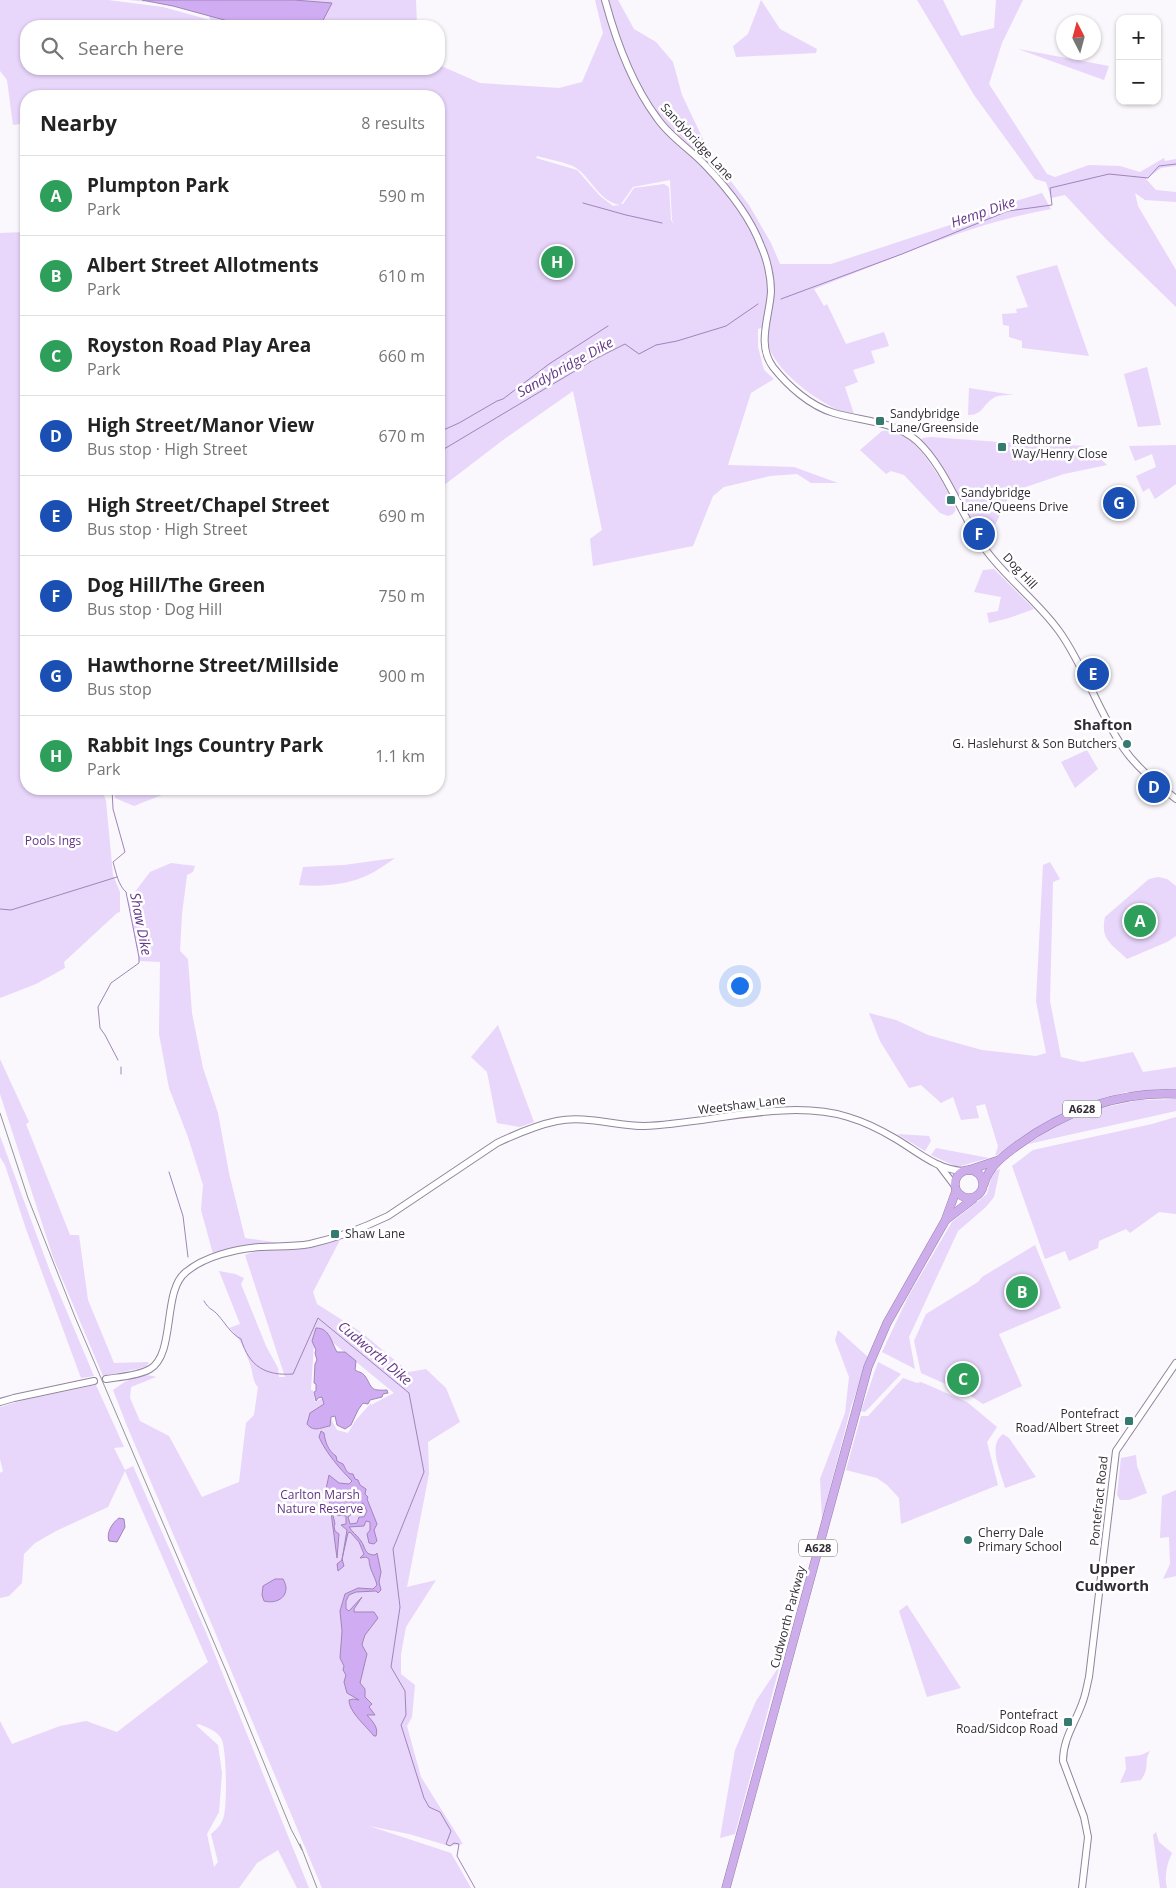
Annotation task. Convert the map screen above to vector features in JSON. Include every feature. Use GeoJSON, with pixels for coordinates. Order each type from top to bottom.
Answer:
{"type":"FeatureCollection","features":[{"type":"Feature","properties":{"kind":"highway","name":"Cudworth Parkway"},"geometry":{"type":"LineString","coordinates":[[945,1221],[981,1194],[990,1169],[1000,1159],[1049,1125],[1083,1109],[1134,1096],[1176,1094]]}},
{"type":"Feature","properties":{"kind":"highway","name":"Cudworth Parkway"},"geometry":{"type":"LineString","coordinates":[[726,1888],[868,1367],[888,1323],[945,1221],[957,1177],[966,1170],[1000,1159]]}},
{"type":"Feature","properties":{"kind":"highway"},"geometry":{"type":"LineString","coordinates":[[966,1170],[978,1173],[984,1184]]}},
{"type":"Feature","properties":{"kind":"highway"},"geometry":{"type":"LineString","coordinates":[[955,1188],[959,1195],[968,1199],[977,1197]]}},
{"type":"Feature","properties":{"kind":"street","name":"Sandybridge Lane"},"geometry":{"type":"LineString","coordinates":[[605,0],[616,41],[634,79],[657,120],[705,165],[735,202],[755,231],[765,257],[771,288],[764,340],[766,355],[773,367],[798,393],[817,406],[836,414],[896,428],[918,442]]}},
{"type":"Feature","properties":{"kind":"street","name":"Dog Hill"},"geometry":{"type":"LineString","coordinates":[[918,442],[945,479],[964,517],[984,548],[1045,613],[1070,647],[1102,712],[1126,752],[1143,771],[1176,799]]}},
{"type":"Feature","properties":{"kind":"street","name":"Weetshaw Lane"},"geometry":{"type":"LineString","coordinates":[[106,1379],[143,1372],[151,1369],[158,1361],[163,1350],[175,1290],[183,1274],[192,1267],[212,1258],[241,1250],[308,1244],[372,1224],[388,1216],[497,1143],[558,1121],[578,1120],[641,1126],[667,1125],[794,1110],[822,1111],[873,1126],[939,1165],[966,1170]]}},
{"type":"Feature","properties":{"kind":"street","name":"Weetshaw Lane"},"geometry":{"type":"LineString","coordinates":[[939,1165],[955,1188]]}},
{"type":"Feature","properties":{"kind":"street","name":"Pontefract Road"},"geometry":{"type":"LineString","coordinates":[[1082,1888],[1088,1837],[1084,1817],[1063,1761],[1064,1743],[1084,1700],[1089,1677],[1116,1451],[1176,1363]]}},
{"type":"Feature","properties":{"kind":"street"},"geometry":{"type":"LineString","coordinates":[[0,1402],[94,1381]]}},
{"type":"Feature","properties":{"kind":"green space"},"geometry":{"type":"Polygon","coordinates":[[[0,0],[108,0],[163,7],[210,20],[20,20],[20,75],[445,75],[445,68],[480,83],[559,88],[582,82],[603,33],[595,0],[618,0],[634,29],[656,42],[673,62],[682,95],[702,137],[714,159],[749,205],[771,243],[780,264],[831,264],[953,224],[983,211],[1042,193],[1051,209],[961,233],[814,289],[824,306],[827,304],[846,344],[884,332],[889,346],[871,351],[875,363],[853,370],[858,382],[845,387],[855,417],[830,406],[802,388],[779,364],[771,352],[767,340],[770,325],[758,329],[758,347],[764,370],[774,379],[751,393],[728,465],[794,467],[838,483],[811,483],[797,474],[770,476],[724,487],[713,496],[693,546],[593,566],[590,539],[602,530],[573,391],[503,440],[445,484],[445,90],[20,90],[20,124],[13,125],[7,80],[0,71],[0,0]],[[537,156],[536,158],[577,170],[600,196],[613,206],[620,205],[607,200],[584,175],[576,168],[565,163],[537,156]],[[670,180],[633,187],[621,204],[623,204],[634,188],[664,184],[669,187],[671,220],[675,225],[672,220],[670,180]]]}},
{"type":"Feature","properties":{"kind":"green space"},"geometry":{"type":"Polygon","coordinates":[[[129,0],[416,0],[417,20],[210,20],[208,13],[165,4],[129,0]]]}},
{"type":"Feature","properties":{"kind":"green space"},"geometry":{"type":"Polygon","coordinates":[[[761,0],[780,29],[817,49],[816,53],[736,57],[733,46],[748,34],[761,0]]]}},
{"type":"Feature","properties":{"kind":"green space"},"geometry":{"type":"Polygon","coordinates":[[[917,0],[943,0],[961,36],[994,28],[996,0],[1023,0],[1002,43],[989,84],[1047,174],[1055,177],[1089,165],[1120,166],[1140,172],[1164,158],[1165,161],[1176,159],[1176,166],[1161,168],[1146,179],[1156,190],[1176,192],[1176,202],[1145,200],[1135,193],[1138,206],[1176,270],[1176,307],[1106,239],[1065,195],[1051,198],[1046,182],[1035,179],[974,95],[917,0]]]}},
{"type":"Feature","properties":{"kind":"green space"},"geometry":{"type":"Polygon","coordinates":[[[1018,49],[1056,56],[1056,60],[1077,60],[1109,66],[1104,80],[1018,49]]]}},
{"type":"Feature","properties":{"kind":"green space","name":"Pools Ings"},"geometry":{"type":"Polygon","coordinates":[[[20,232],[20,795],[104,795],[113,875],[120,892],[120,912],[64,962],[65,968],[36,984],[0,998],[0,233],[20,232]]]}},
{"type":"Feature","properties":{"kind":"green space"},"geometry":{"type":"Polygon","coordinates":[[[1057,265],[1089,356],[1022,348],[1022,341],[1009,337],[1009,326],[1003,325],[1002,314],[1017,313],[1016,309],[1028,307],[1016,276],[1057,265]]]}},
{"type":"Feature","properties":{"kind":"green space"},"geometry":{"type":"Polygon","coordinates":[[[1147,367],[1161,425],[1138,427],[1124,374],[1147,367]]]}},
{"type":"Feature","properties":{"kind":"green space"},"geometry":{"type":"Polygon","coordinates":[[[969,388],[1014,395],[993,398],[977,413],[968,415],[969,388]]]}},
{"type":"Feature","properties":{"kind":"green space"},"geometry":{"type":"Polygon","coordinates":[[[882,431],[892,432],[905,437],[920,450],[935,470],[953,501],[955,510],[953,514],[948,516],[940,513],[904,475],[891,471],[886,474],[860,450],[882,431]]]}},
{"type":"Feature","properties":{"kind":"green space"},"geometry":{"type":"Polygon","coordinates":[[[923,438],[1087,446],[1107,465],[1064,474],[1011,492],[984,548],[945,479],[918,442],[923,438]]]}},
{"type":"Feature","properties":{"kind":"green space"},"geometry":{"type":"Polygon","coordinates":[[[1176,445],[1176,484],[1155,499],[1149,488],[1143,492],[1136,476],[1156,467],[1152,454],[1135,461],[1129,446],[1176,445]]]}},
{"type":"Feature","properties":{"kind":"green space"},"geometry":{"type":"Polygon","coordinates":[[[994,569],[1034,609],[989,623],[987,613],[998,611],[1001,597],[974,592],[983,570],[994,569]]]}},
{"type":"Feature","properties":{"kind":"green space"},"geometry":{"type":"Polygon","coordinates":[[[1087,750],[1098,769],[1075,788],[1061,762],[1087,750]]]}},
{"type":"Feature","properties":{"kind":"green space"},"geometry":{"type":"Polygon","coordinates":[[[115,795],[162,795],[134,806],[115,798],[115,795]]]}},
{"type":"Feature","properties":{"kind":"green space"},"geometry":{"type":"Polygon","coordinates":[[[395,858],[371,873],[352,881],[317,886],[299,885],[303,867],[344,865],[395,858]]]}},
{"type":"Feature","properties":{"kind":"green space"},"geometry":{"type":"Polygon","coordinates":[[[1050,862],[1060,879],[1053,882],[1050,1001],[1061,1057],[1082,1062],[1133,1052],[1143,1072],[1176,1067],[1176,1091],[1126,1092],[1079,1107],[1034,1129],[995,1156],[998,1146],[985,1104],[976,1106],[979,1118],[961,1120],[953,1097],[941,1103],[921,1085],[909,1088],[880,1041],[869,1013],[896,1020],[928,1035],[982,1050],[1036,1056],[1046,1053],[1036,1001],[1043,865],[1050,862]]]}},
{"type":"Feature","properties":{"kind":"green space"},"geometry":{"type":"Polygon","coordinates":[[[171,863],[195,866],[193,872],[187,875],[180,951],[188,959],[192,1013],[203,1068],[218,1113],[229,1173],[245,1238],[280,1243],[248,1245],[213,1254],[201,1210],[203,1185],[188,1137],[169,1088],[159,1034],[160,962],[139,961],[128,901],[150,872],[171,863]]]}},
{"type":"Feature","properties":{"kind":"green space"},"geometry":{"type":"Polygon","coordinates":[[[1158,877],[1167,879],[1176,886],[1176,936],[1167,942],[1127,959],[1108,941],[1104,931],[1105,917],[1149,879],[1158,877]]]}},
{"type":"Feature","properties":{"kind":"green space"},"geometry":{"type":"Polygon","coordinates":[[[498,1025],[534,1122],[520,1127],[497,1123],[487,1072],[471,1057],[498,1025]]]}},
{"type":"Feature","properties":{"kind":"green space"},"geometry":{"type":"Polygon","coordinates":[[[0,1059],[29,1122],[26,1124],[70,1235],[79,1235],[88,1300],[114,1363],[149,1362],[146,1367],[103,1376],[53,1257],[0,1094],[0,1059]]]}},
{"type":"Feature","properties":{"kind":"green space"},"geometry":{"type":"Polygon","coordinates":[[[1176,1099],[1176,1111],[1028,1144],[1056,1125],[1097,1109],[1139,1100],[1176,1099]]]}},
{"type":"Feature","properties":{"kind":"green space"},"geometry":{"type":"Polygon","coordinates":[[[1176,1117],[1176,1214],[1159,1212],[1130,1233],[1126,1229],[1099,1241],[1098,1248],[1069,1261],[1065,1251],[1045,1259],[1012,1166],[1033,1150],[1176,1117]]]}},
{"type":"Feature","properties":{"kind":"green space"},"geometry":{"type":"Polygon","coordinates":[[[897,1134],[929,1136],[931,1141],[925,1151],[897,1134]]]}},
{"type":"Feature","properties":{"kind":"green space"},"geometry":{"type":"Polygon","coordinates":[[[0,1136],[51,1274],[94,1376],[81,1378],[26,1229],[5,1165],[0,1157],[0,1136]]]}},
{"type":"Feature","properties":{"kind":"green space"},"geometry":{"type":"Polygon","coordinates":[[[936,1148],[989,1158],[957,1167],[931,1155],[936,1148]]]}},
{"type":"Feature","properties":{"kind":"green space"},"geometry":{"type":"Polygon","coordinates":[[[1000,1169],[994,1197],[986,1207],[958,1231],[909,1337],[915,1369],[882,1352],[909,1295],[952,1222],[987,1194],[993,1172],[1000,1169]]]}},
{"type":"Feature","properties":{"kind":"green space","name":"Carlton Marsh Nature Reserve"},"geometry":{"type":"Polygon","coordinates":[[[341,1238],[313,1292],[317,1304],[361,1332],[409,1372],[426,1369],[446,1388],[460,1422],[428,1442],[429,1474],[407,1587],[436,1580],[406,1627],[401,1654],[401,1674],[415,1685],[412,1717],[407,1726],[421,1777],[463,1844],[449,1846],[409,1834],[369,1826],[451,1853],[471,1888],[322,1888],[113,1390],[128,1380],[139,1376],[150,1375],[156,1377],[131,1387],[130,1398],[140,1421],[169,1436],[202,1497],[239,1482],[246,1423],[254,1415],[258,1387],[244,1349],[229,1328],[240,1324],[219,1271],[244,1278],[241,1284],[266,1346],[278,1368],[279,1377],[285,1377],[245,1255],[259,1250],[341,1238]],[[320,1332],[314,1343],[311,1390],[313,1390],[315,1402],[324,1397],[323,1404],[337,1430],[348,1433],[355,1421],[371,1403],[371,1405],[394,1393],[320,1332]]]}},
{"type":"Feature","properties":{"kind":"green space"},"geometry":{"type":"Polygon","coordinates":[[[1035,1245],[1061,1308],[999,1334],[1022,1386],[983,1404],[968,1394],[921,1373],[914,1341],[926,1314],[1035,1245]]]}},
{"type":"Feature","properties":{"kind":"green space"},"geometry":{"type":"Polygon","coordinates":[[[838,1330],[868,1357],[851,1407],[822,1519],[820,1479],[845,1413],[849,1377],[835,1340],[838,1330]]]}},
{"type":"Feature","properties":{"kind":"green space"},"geometry":{"type":"Polygon","coordinates":[[[878,1362],[901,1374],[865,1412],[861,1411],[878,1362]]]}},
{"type":"Feature","properties":{"kind":"green space"},"geometry":{"type":"Polygon","coordinates":[[[903,1378],[917,1383],[921,1382],[967,1402],[997,1427],[987,1442],[998,1485],[901,1524],[899,1498],[887,1485],[877,1478],[846,1470],[861,1416],[868,1416],[903,1378]]]}},
{"type":"Feature","properties":{"kind":"green space"},"geometry":{"type":"Polygon","coordinates":[[[96,1385],[124,1447],[114,1448],[125,1470],[133,1466],[205,1630],[309,1888],[297,1888],[278,1850],[257,1863],[239,1888],[0,1888],[0,1721],[12,1744],[60,1726],[86,1721],[117,1732],[208,1662],[125,1471],[108,1507],[56,1531],[35,1543],[24,1554],[22,1583],[9,1596],[0,1598],[0,1473],[3,1471],[0,1459],[0,1407],[96,1385]],[[199,1724],[196,1725],[218,1745],[222,1773],[219,1812],[207,1834],[214,1867],[218,1862],[211,1834],[222,1821],[225,1810],[224,1753],[221,1738],[217,1733],[199,1724]]]}},
{"type":"Feature","properties":{"kind":"green space"},"geometry":{"type":"Polygon","coordinates":[[[1003,1434],[1009,1438],[1036,1477],[1005,1488],[996,1460],[996,1445],[998,1439],[1003,1434]]]}},
{"type":"Feature","properties":{"kind":"green space"},"geometry":{"type":"Polygon","coordinates":[[[1136,1455],[1137,1466],[1147,1493],[1129,1500],[1120,1500],[1117,1495],[1121,1458],[1136,1455]]]}},
{"type":"Feature","properties":{"kind":"green space"},"geometry":{"type":"Polygon","coordinates":[[[1176,1490],[1176,1576],[1163,1579],[1170,1564],[1169,1537],[1160,1538],[1162,1496],[1176,1490]]]}},
{"type":"Feature","properties":{"kind":"green space"},"geometry":{"type":"Polygon","coordinates":[[[907,1605],[961,1688],[927,1697],[899,1611],[907,1605]]]}},
{"type":"Feature","properties":{"kind":"green space"},"geometry":{"type":"Polygon","coordinates":[[[780,1665],[735,1834],[720,1838],[735,1750],[756,1701],[780,1665]]]}},
{"type":"Feature","properties":{"kind":"green space"},"geometry":{"type":"Polygon","coordinates":[[[1150,1751],[1147,1758],[1146,1771],[1141,1780],[1120,1783],[1126,1769],[1125,1757],[1141,1755],[1150,1751]]]}},
{"type":"Feature","properties":{"kind":"green space"},"geometry":{"type":"Polygon","coordinates":[[[1156,1832],[1159,1842],[1172,1853],[1166,1870],[1167,1888],[1160,1888],[1153,1835],[1156,1832]]]}},
{"type":"Feature","properties":{"kind":"shaded area"},"geometry":{"type":"Polygon","coordinates":[[[142,0],[294,0],[332,3],[323,20],[224,20],[142,0]]]}},
{"type":"Feature","properties":{"kind":"shaded area"},"geometry":{"type":"Polygon","coordinates":[[[316,1328],[324,1330],[330,1336],[337,1352],[345,1352],[356,1361],[355,1370],[364,1375],[372,1388],[387,1390],[388,1393],[383,1394],[382,1397],[370,1400],[368,1404],[363,1403],[351,1425],[345,1429],[337,1425],[335,1416],[331,1417],[330,1426],[315,1429],[307,1424],[310,1413],[324,1404],[322,1397],[316,1401],[314,1392],[316,1391],[316,1384],[314,1383],[317,1360],[316,1350],[312,1341],[316,1328]]]}},
{"type":"Feature","properties":{"kind":"shaded area"},"geometry":{"type":"Polygon","coordinates":[[[321,1431],[324,1433],[327,1446],[336,1456],[337,1461],[343,1464],[348,1472],[353,1474],[360,1485],[366,1489],[365,1494],[368,1497],[367,1499],[377,1524],[374,1530],[377,1541],[374,1544],[369,1543],[367,1534],[370,1530],[370,1522],[366,1521],[364,1526],[349,1527],[369,1554],[375,1555],[377,1553],[381,1572],[379,1582],[381,1590],[378,1593],[376,1591],[356,1592],[349,1595],[346,1601],[346,1609],[349,1611],[362,1597],[354,1612],[374,1612],[378,1618],[365,1635],[363,1641],[362,1645],[367,1654],[360,1683],[365,1689],[365,1697],[372,1704],[369,1707],[375,1715],[367,1715],[376,1727],[376,1736],[358,1719],[350,1705],[349,1700],[359,1700],[347,1693],[344,1682],[346,1675],[340,1658],[342,1631],[340,1611],[345,1594],[358,1588],[373,1589],[377,1585],[369,1559],[366,1557],[360,1558],[364,1554],[359,1542],[350,1532],[348,1533],[343,1556],[347,1530],[341,1525],[346,1524],[346,1516],[337,1515],[344,1513],[346,1509],[341,1505],[332,1511],[335,1531],[339,1534],[337,1558],[329,1497],[326,1489],[329,1475],[339,1483],[349,1484],[352,1481],[325,1449],[319,1437],[321,1431]],[[363,1503],[359,1505],[359,1510],[357,1510],[354,1504],[349,1506],[353,1513],[348,1517],[350,1524],[357,1523],[359,1517],[364,1517],[367,1511],[363,1503]]]}},
{"type":"Feature","properties":{"kind":"shaded area"},"geometry":{"type":"Polygon","coordinates":[[[119,1518],[124,1519],[125,1527],[117,1542],[109,1541],[110,1528],[119,1518]]]}},
{"type":"Feature","properties":{"kind":"shaded area"},"geometry":{"type":"Polygon","coordinates":[[[342,1560],[344,1566],[338,1571],[337,1564],[342,1560]]]}},
{"type":"Feature","properties":{"kind":"shaded area"},"geometry":{"type":"Polygon","coordinates":[[[275,1579],[283,1579],[286,1589],[285,1594],[279,1600],[264,1601],[262,1595],[263,1586],[275,1579]]]}},
{"type":"Feature","properties":{"kind":"waterway","name":"Hemp Dike"},"geometry":{"type":"LineString","coordinates":[[781,299],[902,254],[1008,211],[1052,205],[1050,188],[1109,174],[1148,178],[1159,166],[1176,164]]}},
{"type":"Feature","properties":{"kind":"waterway"},"geometry":{"type":"LineString","coordinates":[[583,203],[662,223]]}},
{"type":"Feature","properties":{"kind":"waterway","name":"Sandybridge Dike"},"geometry":{"type":"LineString","coordinates":[[445,448],[595,359],[625,344],[639,354],[656,345],[677,341],[726,326],[758,304]]}},
{"type":"Feature","properties":{"kind":"waterway"},"geometry":{"type":"LineString","coordinates":[[445,429],[503,399],[549,364],[608,326]]}},
{"type":"Feature","properties":{"kind":"waterway","name":"Shaw Dike"},"geometry":{"type":"LineString","coordinates":[[112,795],[113,809],[125,852],[113,862],[119,882],[126,892],[139,957],[139,963],[111,983],[98,1007],[100,1028],[118,1060]]}},
{"type":"Feature","properties":{"kind":"waterway"},"geometry":{"type":"LineString","coordinates":[[0,909],[11,910],[117,877]]}},
{"type":"Feature","properties":{"kind":"waterway","name":"Shaw Dike"},"geometry":{"type":"LineString","coordinates":[[121,1067],[121,1074]]}},
{"type":"Feature","properties":{"kind":"waterway","name":"Shaw Dike"},"geometry":{"type":"LineString","coordinates":[[169,1172],[183,1216],[188,1257]]}},
{"type":"Feature","properties":{"kind":"waterway","name":"Cudworth Dike"},"geometry":{"type":"LineString","coordinates":[[204,1301],[231,1331],[241,1339],[244,1348],[254,1362],[266,1371],[293,1374],[318,1318],[409,1393],[424,1472],[393,1549],[400,1607],[391,1667],[405,1691],[406,1715],[401,1725],[424,1798],[429,1807],[440,1812],[451,1831],[446,1844],[450,1846],[454,1843],[459,1844],[457,1856],[475,1888]]}},
{"type":"Feature","properties":{"kind":"railway"},"geometry":{"type":"LineString","coordinates":[[0,1113],[28,1198],[75,1317],[227,1673],[291,1829],[302,1850]]}},
{"type":"Feature","properties":{"kind":"railway"},"geometry":{"type":"LineString","coordinates":[[300,1844],[317,1888]]}},
{"type":"Feature","properties":{"kind":"place","name":"Rabbit Ings Country Park"},"geometry":{"type":"Point","coordinates":[557,262]}},
{"type":"Feature","properties":{"kind":"place","name":"Sandybridge Lane/Greenside"},"geometry":{"type":"Point","coordinates":[880,421]}},
{"type":"Feature","properties":{"kind":"place","name":"Redthorne Way/Henry Close"},"geometry":{"type":"Point","coordinates":[1002,447]}},
{"type":"Feature","properties":{"kind":"place","name":"Sandybridge Lane/Queens Drive"},"geometry":{"type":"Point","coordinates":[951,500]}},
{"type":"Feature","properties":{"kind":"place","name":"Hawthorne Street/Millside"},"geometry":{"type":"Point","coordinates":[1119,503]}},
{"type":"Feature","properties":{"kind":"place","name":"Dog Hill/The Green"},"geometry":{"type":"Point","coordinates":[979,534]}},
{"type":"Feature","properties":{"kind":"place","name":"High Street/Chapel Street"},"geometry":{"type":"Point","coordinates":[1093,674]}},
{"type":"Feature","properties":{"kind":"place","name":"G. Haslehurst & Son Butchers"},"geometry":{"type":"Point","coordinates":[1127,744]}},
{"type":"Feature","properties":{"kind":"place","name":"High Street/Manor View"},"geometry":{"type":"Point","coordinates":[1154,787]}},
{"type":"Feature","properties":{"kind":"place","name":"Plumpton Park"},"geometry":{"type":"Point","coordinates":[1140,921]}},
{"type":"Feature","properties":{"kind":"place","name":"Shaw Lane"},"geometry":{"type":"Point","coordinates":[335,1234]}},
{"type":"Feature","properties":{"kind":"place","name":"Albert Street Allotments"},"geometry":{"type":"Point","coordinates":[1022,1292]}},
{"type":"Feature","properties":{"kind":"place","name":"Royston Road Play Area"},"geometry":{"type":"Point","coordinates":[963,1379]}},
{"type":"Feature","properties":{"kind":"place","name":"Pontefract Road/Albert Street"},"geometry":{"type":"Point","coordinates":[1129,1421]}},
{"type":"Feature","properties":{"kind":"place","name":"Cherry Dale Primary School"},"geometry":{"type":"Point","coordinates":[968,1540]}},
{"type":"Feature","properties":{"kind":"place","name":"Pontefract Road/Sidcop Road"},"geometry":{"type":"Point","coordinates":[1068,1722]}},
{"type":"Feature","properties":{"kind":"district","name":"Shafton"},"geometry":{"type":"Point","coordinates":[1103,725]}},
{"type":"Feature","properties":{"kind":"district","name":"Upper Cudworth"},"geometry":{"type":"Point","coordinates":[1112,1578]}}]}
